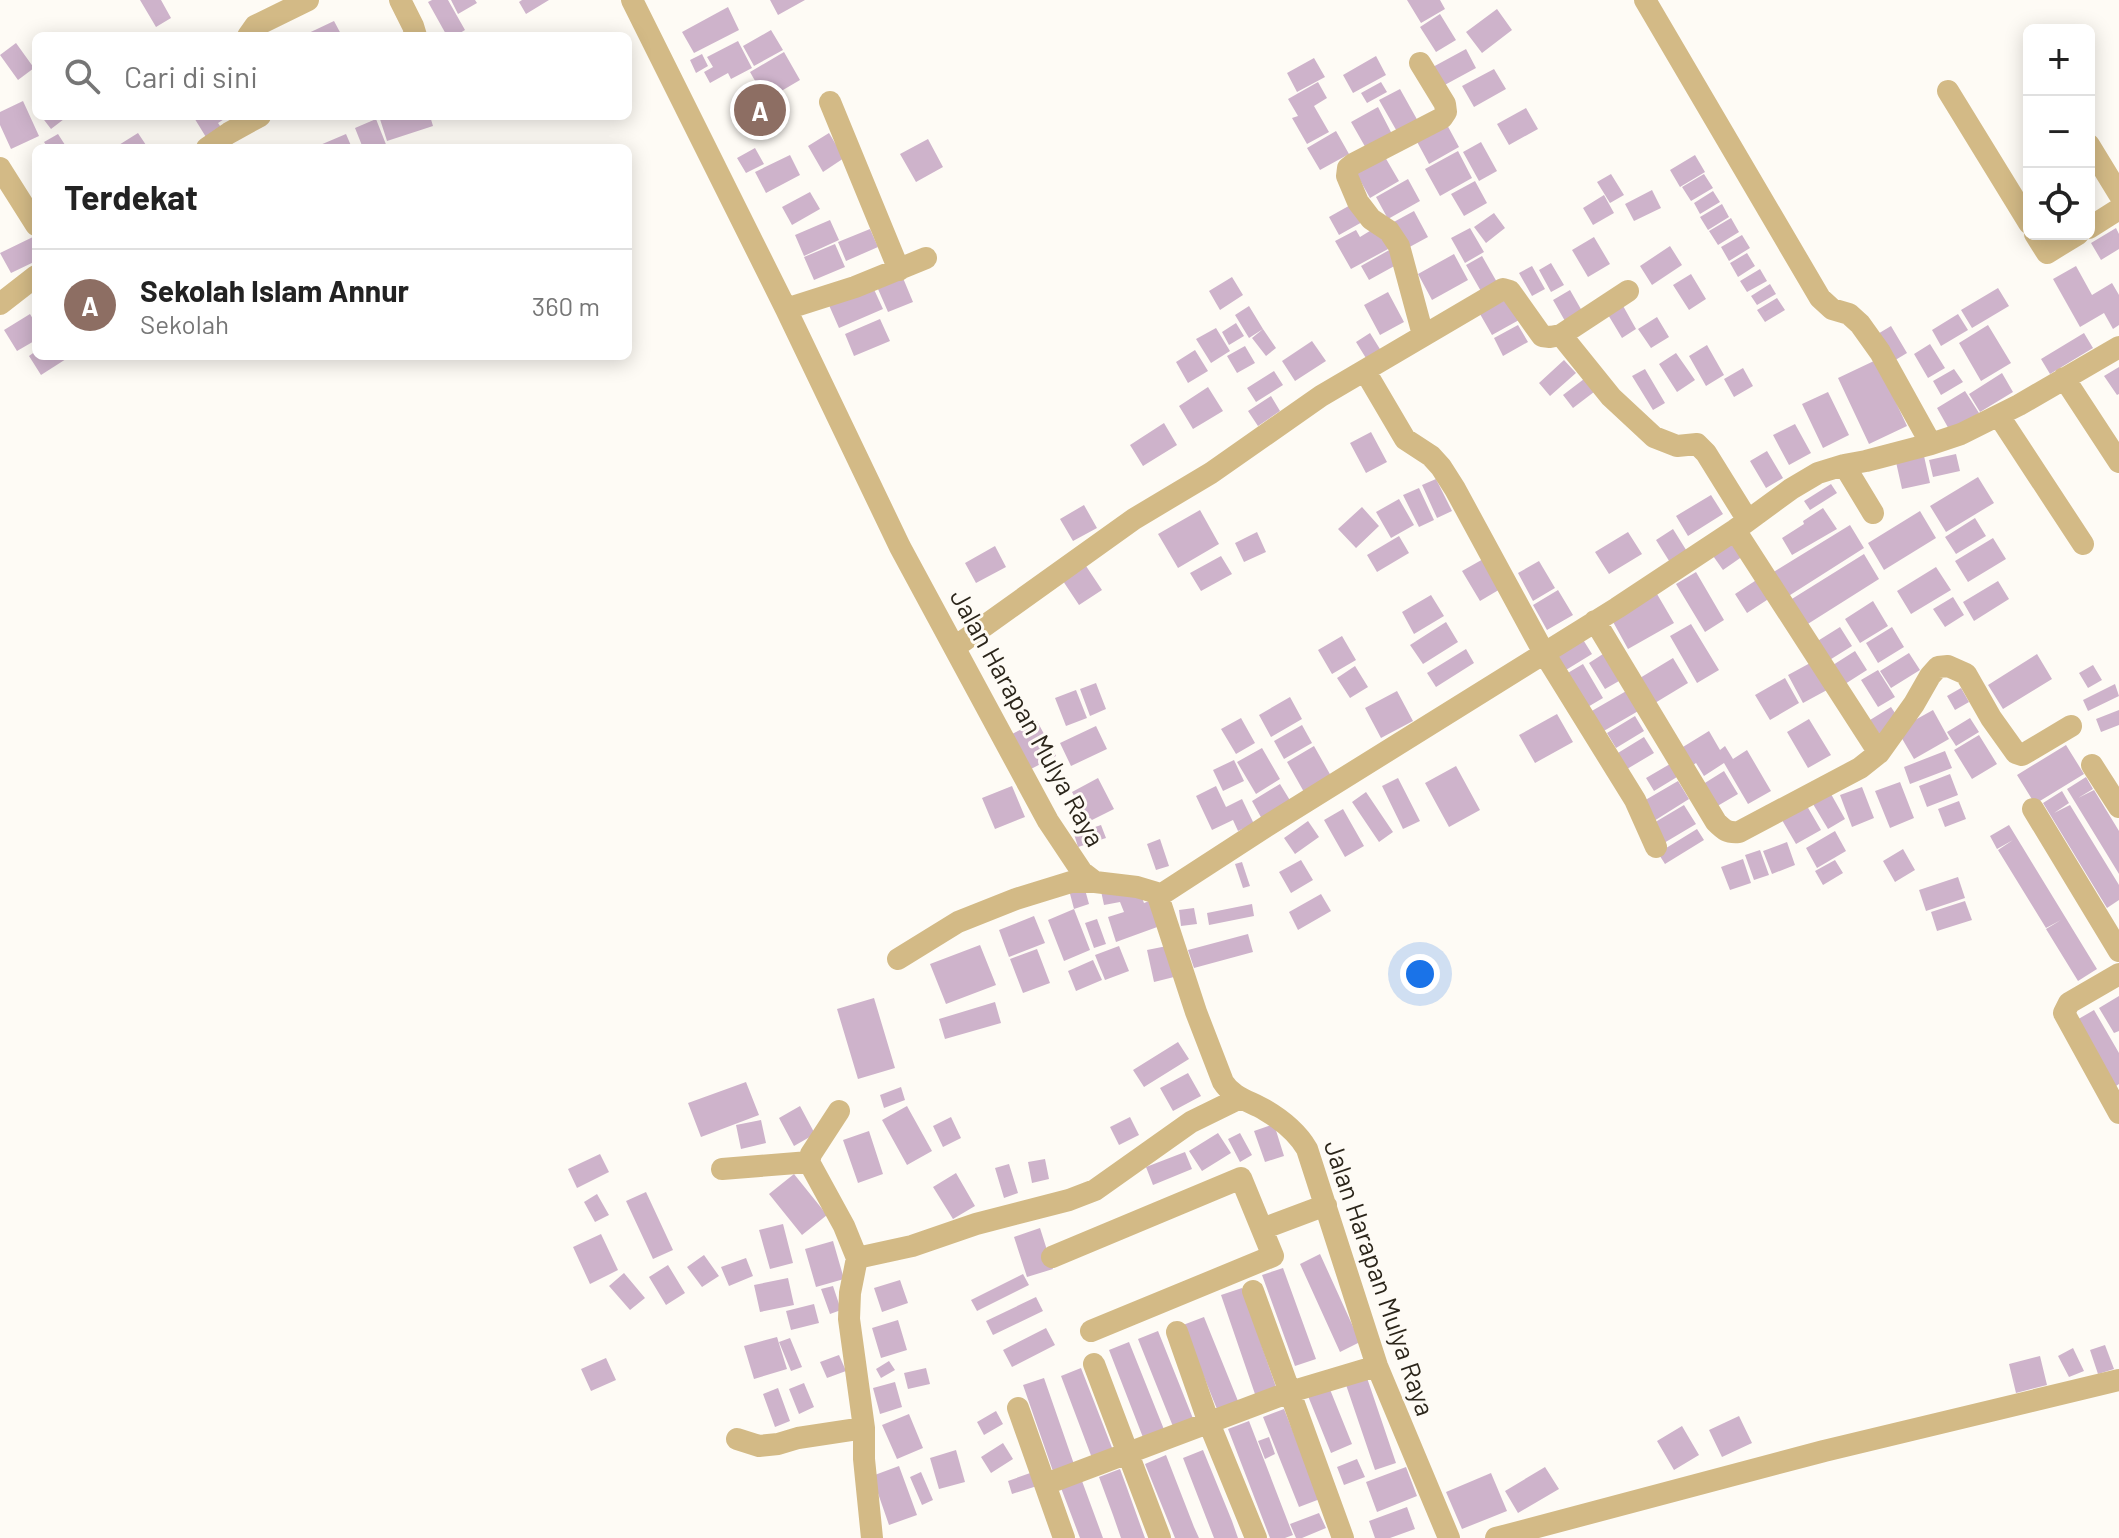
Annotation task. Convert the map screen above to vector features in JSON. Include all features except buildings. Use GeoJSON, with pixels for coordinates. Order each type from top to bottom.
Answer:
{"type":"FeatureCollection","features":[{"type":"Feature","properties":{"kind":"street"},"geometry":{"type":"LineString","coordinates":[[251,32],[255,26],[308,0]]}},
{"type":"Feature","properties":{"kind":"street"},"geometry":{"type":"LineString","coordinates":[[400,0],[415,32]]}},
{"type":"Feature","properties":{"kind":"street","name":"Jalan Harapan Mulya Raya"},"geometry":{"type":"LineString","coordinates":[[632,0],[900,547],[1048,821],[1082,872],[1095,882],[1152,890],[1159,896],[1211,1052],[1228,1090],[1264,1109],[1290,1128],[1307,1149],[1377,1366],[1449,1538]]}},
{"type":"Feature","properties":{"kind":"street"},"geometry":{"type":"LineString","coordinates":[[1645,0],[1820,298],[1832,309],[1849,314],[1860,324],[1880,352],[1931,444]]}},
{"type":"Feature","properties":{"kind":"street"},"geometry":{"type":"LineString","coordinates":[[1420,63],[1445,104],[1446,112],[1442,118],[1353,164],[1348,168],[1347,176],[1358,202],[1371,219],[1389,231],[1399,246],[1423,335]]}},
{"type":"Feature","properties":{"kind":"street"},"geometry":{"type":"LineString","coordinates":[[1948,91],[2023,213]]}},
{"type":"Feature","properties":{"kind":"street"},"geometry":{"type":"LineString","coordinates":[[830,102],[899,270]]}},
{"type":"Feature","properties":{"kind":"street"},"geometry":{"type":"LineString","coordinates":[[213,144],[253,120]]}},
{"type":"Feature","properties":{"kind":"street"},"geometry":{"type":"LineString","coordinates":[[2095,158],[2118,209],[2095,224]]}},
{"type":"Feature","properties":{"kind":"street"},"geometry":{"type":"LineString","coordinates":[[0,168],[32,219]]}},
{"type":"Feature","properties":{"kind":"street"},"geometry":{"type":"LineString","coordinates":[[2039,240],[2047,253],[2068,240]]}},
{"type":"Feature","properties":{"kind":"street"},"geometry":{"type":"LineString","coordinates":[[786,309],[855,287],[926,258]]}},
{"type":"Feature","properties":{"kind":"street"},"geometry":{"type":"LineString","coordinates":[[0,304],[32,279]]}},
{"type":"Feature","properties":{"kind":"street"},"geometry":{"type":"LineString","coordinates":[[955,647],[1134,519],[1211,473],[1308,404],[1503,289],[1507,289],[1542,336],[1550,337],[1561,335],[1628,291]]}},
{"type":"Feature","properties":{"kind":"street"},"geometry":{"type":"LineString","coordinates":[[1561,335],[1611,397],[1654,437],[1677,446],[1700,446],[1741,524],[1879,753]]}},
{"type":"Feature","properties":{"kind":"street"},"geometry":{"type":"LineString","coordinates":[[1159,896],[1595,621],[1818,473],[1961,434],[1999,416],[2119,347]]}},
{"type":"Feature","properties":{"kind":"street"},"geometry":{"type":"LineString","coordinates":[[1365,371],[1405,439],[1431,456],[1441,467],[1544,653],[1635,800],[1656,847]]}},
{"type":"Feature","properties":{"kind":"street"},"geometry":{"type":"LineString","coordinates":[[2064,378],[2119,462]]}},
{"type":"Feature","properties":{"kind":"street"},"geometry":{"type":"LineString","coordinates":[[1999,416],[2083,544]]}},
{"type":"Feature","properties":{"kind":"street"},"geometry":{"type":"LineString","coordinates":[[1844,465],[1873,513]]}},
{"type":"Feature","properties":{"kind":"street"},"geometry":{"type":"LineString","coordinates":[[1595,621],[1716,822],[1724,831],[1731,833],[1739,832],[1860,768],[1879,753],[1938,667],[1948,666],[1966,674],[1991,718],[2016,753],[2022,755],[2071,726]]}},
{"type":"Feature","properties":{"kind":"street"},"geometry":{"type":"LineString","coordinates":[[2092,765],[2119,807]]}},
{"type":"Feature","properties":{"kind":"street"},"geometry":{"type":"LineString","coordinates":[[2033,809],[2119,951]]}},
{"type":"Feature","properties":{"kind":"street"},"geometry":{"type":"LineString","coordinates":[[898,959],[958,922],[1016,899],[1071,882],[1095,882]]}},
{"type":"Feature","properties":{"kind":"street"},"geometry":{"type":"LineString","coordinates":[[2119,974],[2069,1003],[2064,1013],[2119,1113]]}},
{"type":"Feature","properties":{"kind":"street"},"geometry":{"type":"LineString","coordinates":[[857,1258],[912,1246],[1095,1190],[1191,1122],[1240,1098]]}},
{"type":"Feature","properties":{"kind":"street"},"geometry":{"type":"LineString","coordinates":[[839,1111],[809,1162],[844,1226],[857,1258],[849,1319],[864,1428],[872,1538]]}},
{"type":"Feature","properties":{"kind":"street"},"geometry":{"type":"LineString","coordinates":[[722,1169],[809,1162]]}},
{"type":"Feature","properties":{"kind":"street"},"geometry":{"type":"LineString","coordinates":[[1052,1257],[1241,1178],[1273,1256],[1091,1331]]}},
{"type":"Feature","properties":{"kind":"street"},"geometry":{"type":"LineString","coordinates":[[1262,1229],[1326,1205]]}},
{"type":"Feature","properties":{"kind":"street"},"geometry":{"type":"LineString","coordinates":[[1253,1291],[1343,1538]]}},
{"type":"Feature","properties":{"kind":"street"},"geometry":{"type":"LineString","coordinates":[[1177,1332],[1209,1423],[1256,1538]]}},
{"type":"Feature","properties":{"kind":"street"},"geometry":{"type":"LineString","coordinates":[[1094,1364],[1160,1538]]}},
{"type":"Feature","properties":{"kind":"street"},"geometry":{"type":"LineString","coordinates":[[1046,1484],[1290,1392],[1377,1366]]}},
{"type":"Feature","properties":{"kind":"street"},"geometry":{"type":"LineString","coordinates":[[1496,1538],[1794,1458],[2119,1380]]}},
{"type":"Feature","properties":{"kind":"street"},"geometry":{"type":"LineString","coordinates":[[1018,1408],[1064,1538]]}},
{"type":"Feature","properties":{"kind":"street"},"geometry":{"type":"LineString","coordinates":[[737,1439],[759,1446],[864,1428]]}},
{"type":"Feature","properties":{"kind":"place","name":"Sekolah Islam Annur"},"geometry":{"type":"Point","coordinates":[760,110]}}]}
